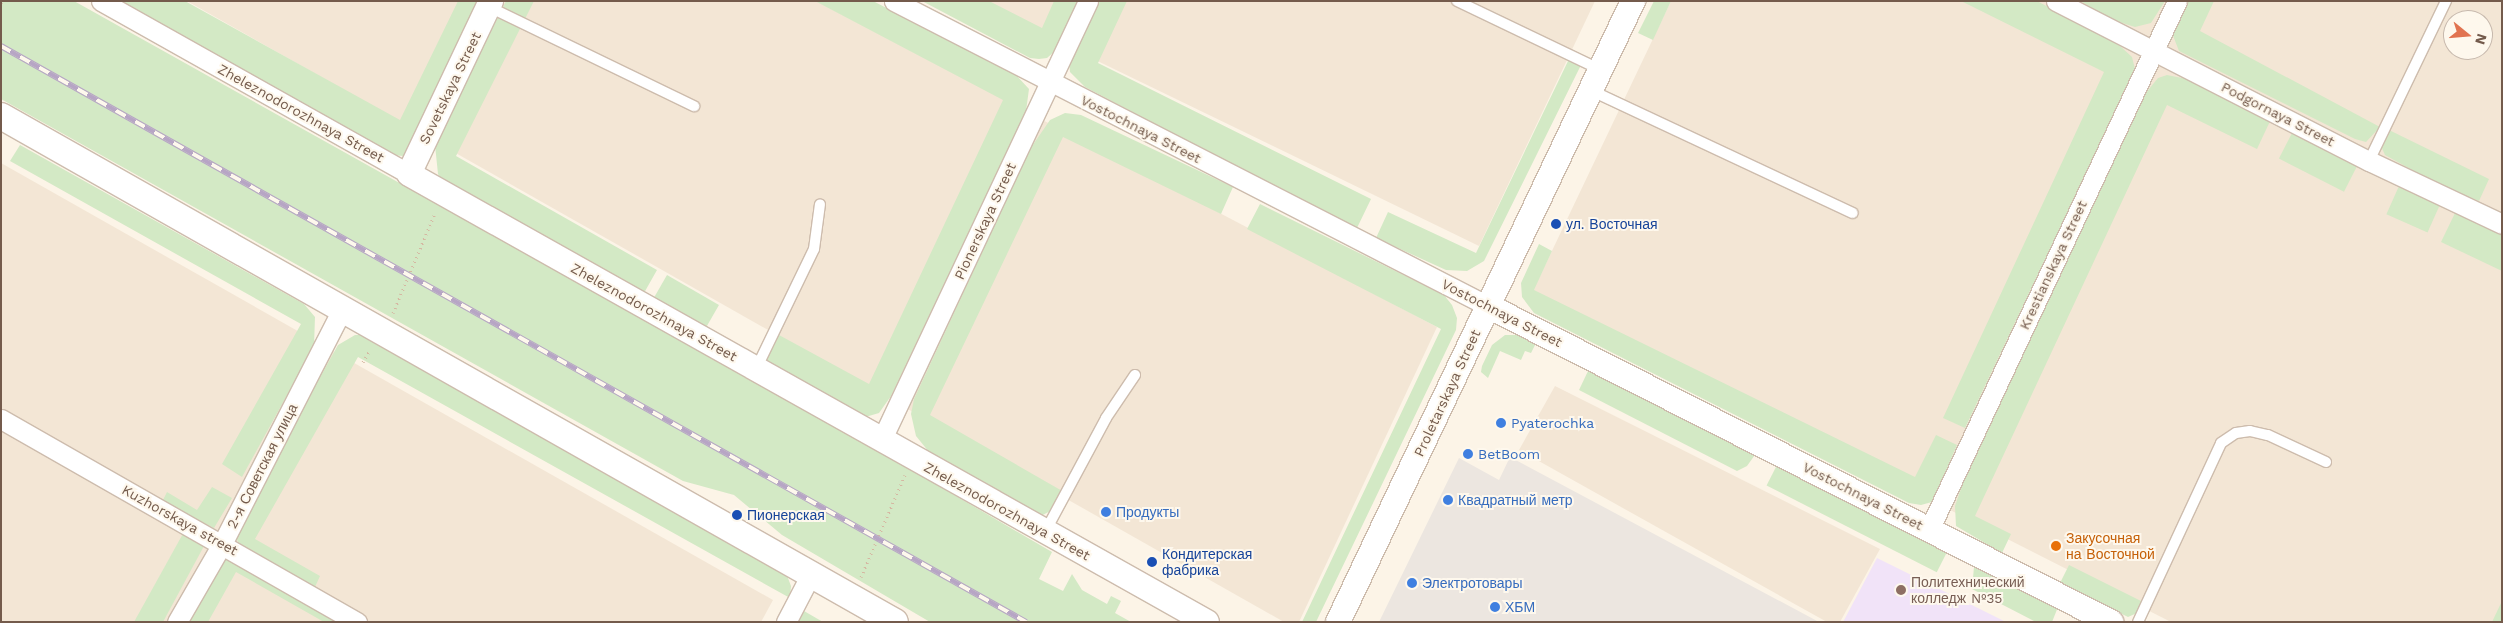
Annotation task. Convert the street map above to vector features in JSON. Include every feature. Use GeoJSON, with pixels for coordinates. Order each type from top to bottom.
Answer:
{"type":"FeatureCollection","features":[{"type":"Feature","properties":{"kind":"main road"},"geometry":{"type":"LineString","coordinates":[[1,116],[383,330],[895,622]]}},
{"type":"Feature","properties":{"kind":"street","name":"Zheleznodorozhnaya Street"},"geometry":{"type":"LineString","coordinates":[[102,1],[912,458],[1207,622]]}},
{"type":"Feature","properties":{"kind":"street","name":"Vostochnaya Street"},"geometry":{"type":"LineString","coordinates":[[894,1],[1050,83],[2111,622]]}},
{"type":"Feature","properties":{"kind":"street","name":"Pionerskaya Street"},"geometry":{"type":"LineString","coordinates":[[881,440],[1088,1]]}},
{"type":"Feature","properties":{"kind":"street","name":"Proletarskaya Street"},"geometry":{"type":"LineString","coordinates":[[1338,622],[1633,1]]}},
{"type":"Feature","properties":{"kind":"street","name":"Podgornaya Street"},"geometry":{"type":"LineString","coordinates":[[2056,1],[2369,161],[2502,224]]}},
{"type":"Feature","properties":{"kind":"street","name":"Krestianskaya Street"},"geometry":{"type":"LineString","coordinates":[[1929,530],[2177,1]]}},
{"type":"Feature","properties":{"kind":"street","name":"Sovetskaya Street"},"geometry":{"type":"LineString","coordinates":[[409,174],[490,4]]}},
{"type":"Feature","properties":{"kind":"street","name":"2-я Советская улица"},"geometry":{"type":"LineString","coordinates":[[176,622],[222,544],[343,308]]}},
{"type":"Feature","properties":{"kind":"street","name":"Kuzhorskaya street"},"geometry":{"type":"LineString","coordinates":[[1,420],[357,622]]}},
{"type":"Feature","properties":{"kind":"street"},"geometry":{"type":"LineString","coordinates":[[786,622],[811,574]]}},
{"type":"Feature","properties":{"kind":"lane"},"geometry":{"type":"LineString","coordinates":[[1457,1],[1596,80],[1853,213]]}},
{"type":"Feature","properties":{"kind":"lane"},"geometry":{"type":"LineString","coordinates":[[2369,161],[2446,1]]}},
{"type":"Feature","properties":{"kind":"lane"},"geometry":{"type":"LineString","coordinates":[[490,4],[694,106]]}},
{"type":"Feature","properties":{"kind":"lane"},"geometry":{"type":"LineString","coordinates":[[756,370],[814,249],[820,204]]}},
{"type":"Feature","properties":{"kind":"lane"},"geometry":{"type":"LineString","coordinates":[[1045,532],[1106,418],[1135,375]]}},
{"type":"Feature","properties":{"kind":"lane"},"geometry":{"type":"LineString","coordinates":[[2138,622],[2221,443],[2236,433],[2250,431],[2268,435],[2326,462]]}},
{"type":"Feature","properties":{"kind":"path"},"geometry":{"type":"LineString","coordinates":[[363,362],[383,330],[410,276],[426,230],[446,195]]}},
{"type":"Feature","properties":{"kind":"path"},"geometry":{"type":"LineString","coordinates":[[851,597],[912,458]]}},
{"type":"Feature","properties":{"kind":"shaded area"},"geometry":{"type":"Polygon","coordinates":[[[187,1],[816,1],[1437,327],[1299,622],[1284,622],[187,1]]]}},
{"type":"Feature","properties":{"kind":"shaded area"},"geometry":{"type":"Polygon","coordinates":[[[974,1],[1595,1],[1479,246],[974,1]]]}},
{"type":"Feature","properties":{"kind":"shaded area"},"geometry":{"type":"Polygon","coordinates":[[[1671,1],[2502,1],[2502,622],[2171,622],[1530,297],[1671,1]]]}},
{"type":"Feature","properties":{"kind":"shaded area"},"geometry":{"type":"Polygon","coordinates":[[[1,163],[773,600],[761,622],[1,622],[1,163]]]}},
{"type":"Feature","properties":{"kind":"shaded area"},"geometry":{"type":"Polygon","coordinates":[[[1555,386],[1880,549],[1840,622],[1827,622],[1519,450],[1555,386]]]}},
{"type":"Feature","properties":{"kind":"shaded area"},"geometry":{"type":"Polygon","coordinates":[[[1510,457],[1819,622],[1379,622],[1459,458],[1499,480],[1510,457]]]}},
{"type":"Feature","properties":{"kind":"shaded area","name":"Политехнический колледж №35"},"geometry":{"type":"Polygon","coordinates":[[[1877,558],[2006,622],[1843,622],[1877,558]]]}},
{"type":"Feature","properties":{"kind":"green space"},"geometry":{"type":"Polygon","coordinates":[[[1,1],[74,1],[877,450],[1052,552],[1039,579],[1063,591],[1072,574],[1082,590],[1107,604],[1111,596],[1121,601],[1115,613],[1131,622],[930,622],[782,535],[734,495],[683,481],[1,99],[1,1]]]}},
{"type":"Feature","properties":{"kind":"green space"},"geometry":{"type":"Polygon","coordinates":[[[114,1],[185,1],[400,120],[458,1],[477,2],[473,16],[403,156],[391,155],[114,1]]]}},
{"type":"Feature","properties":{"kind":"green space"},"geometry":{"type":"Polygon","coordinates":[[[506,1],[534,1],[456,156],[657,270],[644,293],[444,184],[438,174],[435,145],[506,1]]]}},
{"type":"Feature","properties":{"kind":"green space"},"geometry":{"type":"Polygon","coordinates":[[[815,1],[873,1],[1016,75],[1029,89],[1026,111],[891,396],[879,413],[862,418],[762,365],[779,335],[869,384],[1003,100],[815,1]]]}},
{"type":"Feature","properties":{"kind":"green space"},"geometry":{"type":"Polygon","coordinates":[[[922,1],[989,1],[1042,28],[1054,1],[1078,1],[1055,51],[1047,58],[1039,59],[1030,58],[922,1]]]}},
{"type":"Feature","properties":{"kind":"green space"},"geometry":{"type":"Polygon","coordinates":[[[1094,1],[1127,1],[1098,63],[1371,199],[1356,230],[1085,87],[1070,72],[1069,63],[1094,1]]]}},
{"type":"Feature","properties":{"kind":"green space"},"geometry":{"type":"Polygon","coordinates":[[[1654,1],[1671,1],[1653,40],[1638,33],[1654,1]]]}},
{"type":"Feature","properties":{"kind":"green space"},"geometry":{"type":"Polygon","coordinates":[[[1961,1],[2037,1],[2119,45],[2132,57],[2135,69],[1965,428],[1943,418],[2104,72],[1961,1]]]}},
{"type":"Feature","properties":{"kind":"green space"},"geometry":{"type":"Polygon","coordinates":[[[2080,1],[2165,1],[2151,23],[2135,27],[2113,20],[2080,1]]]}},
{"type":"Feature","properties":{"kind":"green space"},"geometry":{"type":"Polygon","coordinates":[[[2184,1],[2214,1],[2200,31],[2380,127],[2366,142],[2355,139],[2179,51],[2172,33],[2184,1]]]}},
{"type":"Feature","properties":{"kind":"green space"},"geometry":{"type":"Polygon","coordinates":[[[1569,59],[1581,65],[1484,261],[1467,271],[1446,270],[1376,238],[1388,212],[1476,253],[1569,59]]]}},
{"type":"Feature","properties":{"kind":"green space"},"geometry":{"type":"Polygon","coordinates":[[[2167,75],[2192,80],[2272,117],[2257,149],[2167,105],[1975,516],[2011,534],[2002,553],[1956,526],[1955,506],[1964,480],[2041,308],[2145,94],[2158,78],[2167,75]]]}},
{"type":"Feature","properties":{"kind":"green space"},"geometry":{"type":"Polygon","coordinates":[[[1065,113],[1081,115],[1233,187],[1221,214],[1063,137],[930,415],[1064,492],[1054,509],[1039,517],[929,452],[916,436],[911,414],[914,399],[1030,149],[1050,120],[1065,113]]]}},
{"type":"Feature","properties":{"kind":"green space"},"geometry":{"type":"Polygon","coordinates":[[[2387,129],[2489,179],[2479,201],[2443,187],[2385,155],[2381,146],[2387,129]]]}},
{"type":"Feature","properties":{"kind":"green space"},"geometry":{"type":"Polygon","coordinates":[[[2293,131],[2358,164],[2344,192],[2279,159],[2293,131]]]}},
{"type":"Feature","properties":{"kind":"green space"},"geometry":{"type":"Polygon","coordinates":[[[20,145],[304,304],[315,317],[314,346],[242,477],[222,464],[301,324],[10,161],[20,145]]]}},
{"type":"Feature","properties":{"kind":"green space"},"geometry":{"type":"Polygon","coordinates":[[[2399,186],[2440,204],[2428,233],[2386,214],[2399,186]]]}},
{"type":"Feature","properties":{"kind":"green space"},"geometry":{"type":"Polygon","coordinates":[[[1260,204],[1444,295],[1452,305],[1457,318],[1456,330],[1316,622],[1302,622],[1441,329],[1247,229],[1260,204]]]}},
{"type":"Feature","properties":{"kind":"green space"},"geometry":{"type":"Polygon","coordinates":[[[2456,211],[2502,233],[2502,271],[2441,242],[2456,211]]]}},
{"type":"Feature","properties":{"kind":"green space"},"geometry":{"type":"Polygon","coordinates":[[[1539,244],[1552,251],[1534,290],[1915,477],[1936,435],[1957,445],[1932,502],[1921,505],[1909,503],[1534,313],[1522,297],[1521,283],[1539,244]]]}},
{"type":"Feature","properties":{"kind":"green space"},"geometry":{"type":"Polygon","coordinates":[[[667,275],[719,305],[705,328],[654,298],[667,275]]]}},
{"type":"Feature","properties":{"kind":"green space"},"geometry":{"type":"Polygon","coordinates":[[[355,335],[362,335],[786,573],[791,586],[790,598],[358,357],[255,539],[320,576],[315,587],[240,545],[233,533],[338,345],[355,335]]]}},
{"type":"Feature","properties":{"kind":"green space"},"geometry":{"type":"Polygon","coordinates":[[[1505,335],[1517,335],[1536,343],[1531,353],[1525,351],[1521,360],[1500,351],[1488,378],[1481,372],[1482,366],[1492,345],[1505,335]]]}},
{"type":"Feature","properties":{"kind":"green space"},"geometry":{"type":"Polygon","coordinates":[[[1589,369],[1757,452],[1747,466],[1737,471],[1579,390],[1589,369]]]}},
{"type":"Feature","properties":{"kind":"green space"},"geometry":{"type":"Polygon","coordinates":[[[1777,465],[1947,552],[1937,572],[1767,485],[1777,465]]]}},
{"type":"Feature","properties":{"kind":"green space"},"geometry":{"type":"Polygon","coordinates":[[[212,487],[232,498],[214,528],[162,502],[167,492],[197,510],[212,487]]]}},
{"type":"Feature","properties":{"kind":"green space"},"geometry":{"type":"Polygon","coordinates":[[[185,530],[200,538],[204,546],[163,622],[134,622],[185,530]]]}},
{"type":"Feature","properties":{"kind":"green space"},"geometry":{"type":"Polygon","coordinates":[[[223,552],[340,622],[324,622],[236,572],[208,622],[184,622],[223,552]]]}},
{"type":"Feature","properties":{"kind":"green space"},"geometry":{"type":"Polygon","coordinates":[[[2069,565],[2143,602],[2137,613],[2128,617],[2060,583],[2069,565]]]}},
{"type":"Feature","properties":{"kind":"green space"},"geometry":{"type":"Polygon","coordinates":[[[1974,567],[2058,607],[2052,622],[2036,622],[1972,589],[1974,567]]]}},
{"type":"Feature","properties":{"kind":"green space"},"geometry":{"type":"Polygon","coordinates":[[[2502,601],[2502,622],[2492,622],[2502,601]]]}},
{"type":"Feature","properties":{"kind":"green space"},"geometry":{"type":"Polygon","coordinates":[[[804,611],[823,622],[798,622],[804,611]]]}},
{"type":"Feature","properties":{"kind":"railway"},"geometry":{"type":"LineString","coordinates":[[1,46],[1026,622]]}},
{"type":"Feature","properties":{"kind":"place","name":"ул. Восточная"},"geometry":{"type":"Point","coordinates":[1556,224]}},
{"type":"Feature","properties":{"kind":"place","name":"Pyaterochka"},"geometry":{"type":"Point","coordinates":[1501,423]}},
{"type":"Feature","properties":{"kind":"place","name":"BetBoom"},"geometry":{"type":"Point","coordinates":[1468,454]}},
{"type":"Feature","properties":{"kind":"place","name":"Квадратный метр"},"geometry":{"type":"Point","coordinates":[1448,500]}},
{"type":"Feature","properties":{"kind":"place","name":"Продукты"},"geometry":{"type":"Point","coordinates":[1106,512]}},
{"type":"Feature","properties":{"kind":"place","name":"Пионерская"},"geometry":{"type":"Point","coordinates":[737,515]}},
{"type":"Feature","properties":{"kind":"place","name":"Закусочная на Восточной"},"geometry":{"type":"Point","coordinates":[2056,546]}},
{"type":"Feature","properties":{"kind":"place","name":"Кондитерская фабрика"},"geometry":{"type":"Point","coordinates":[1152,562]}},
{"type":"Feature","properties":{"kind":"place","name":"Электротовары"},"geometry":{"type":"Point","coordinates":[1412,583]}},
{"type":"Feature","properties":{"kind":"place","name":"Политехнический колледж №35"},"geometry":{"type":"Point","coordinates":[1901,590]}},
{"type":"Feature","properties":{"kind":"place","name":"ХБМ"},"geometry":{"type":"Point","coordinates":[1495,607]}}]}
